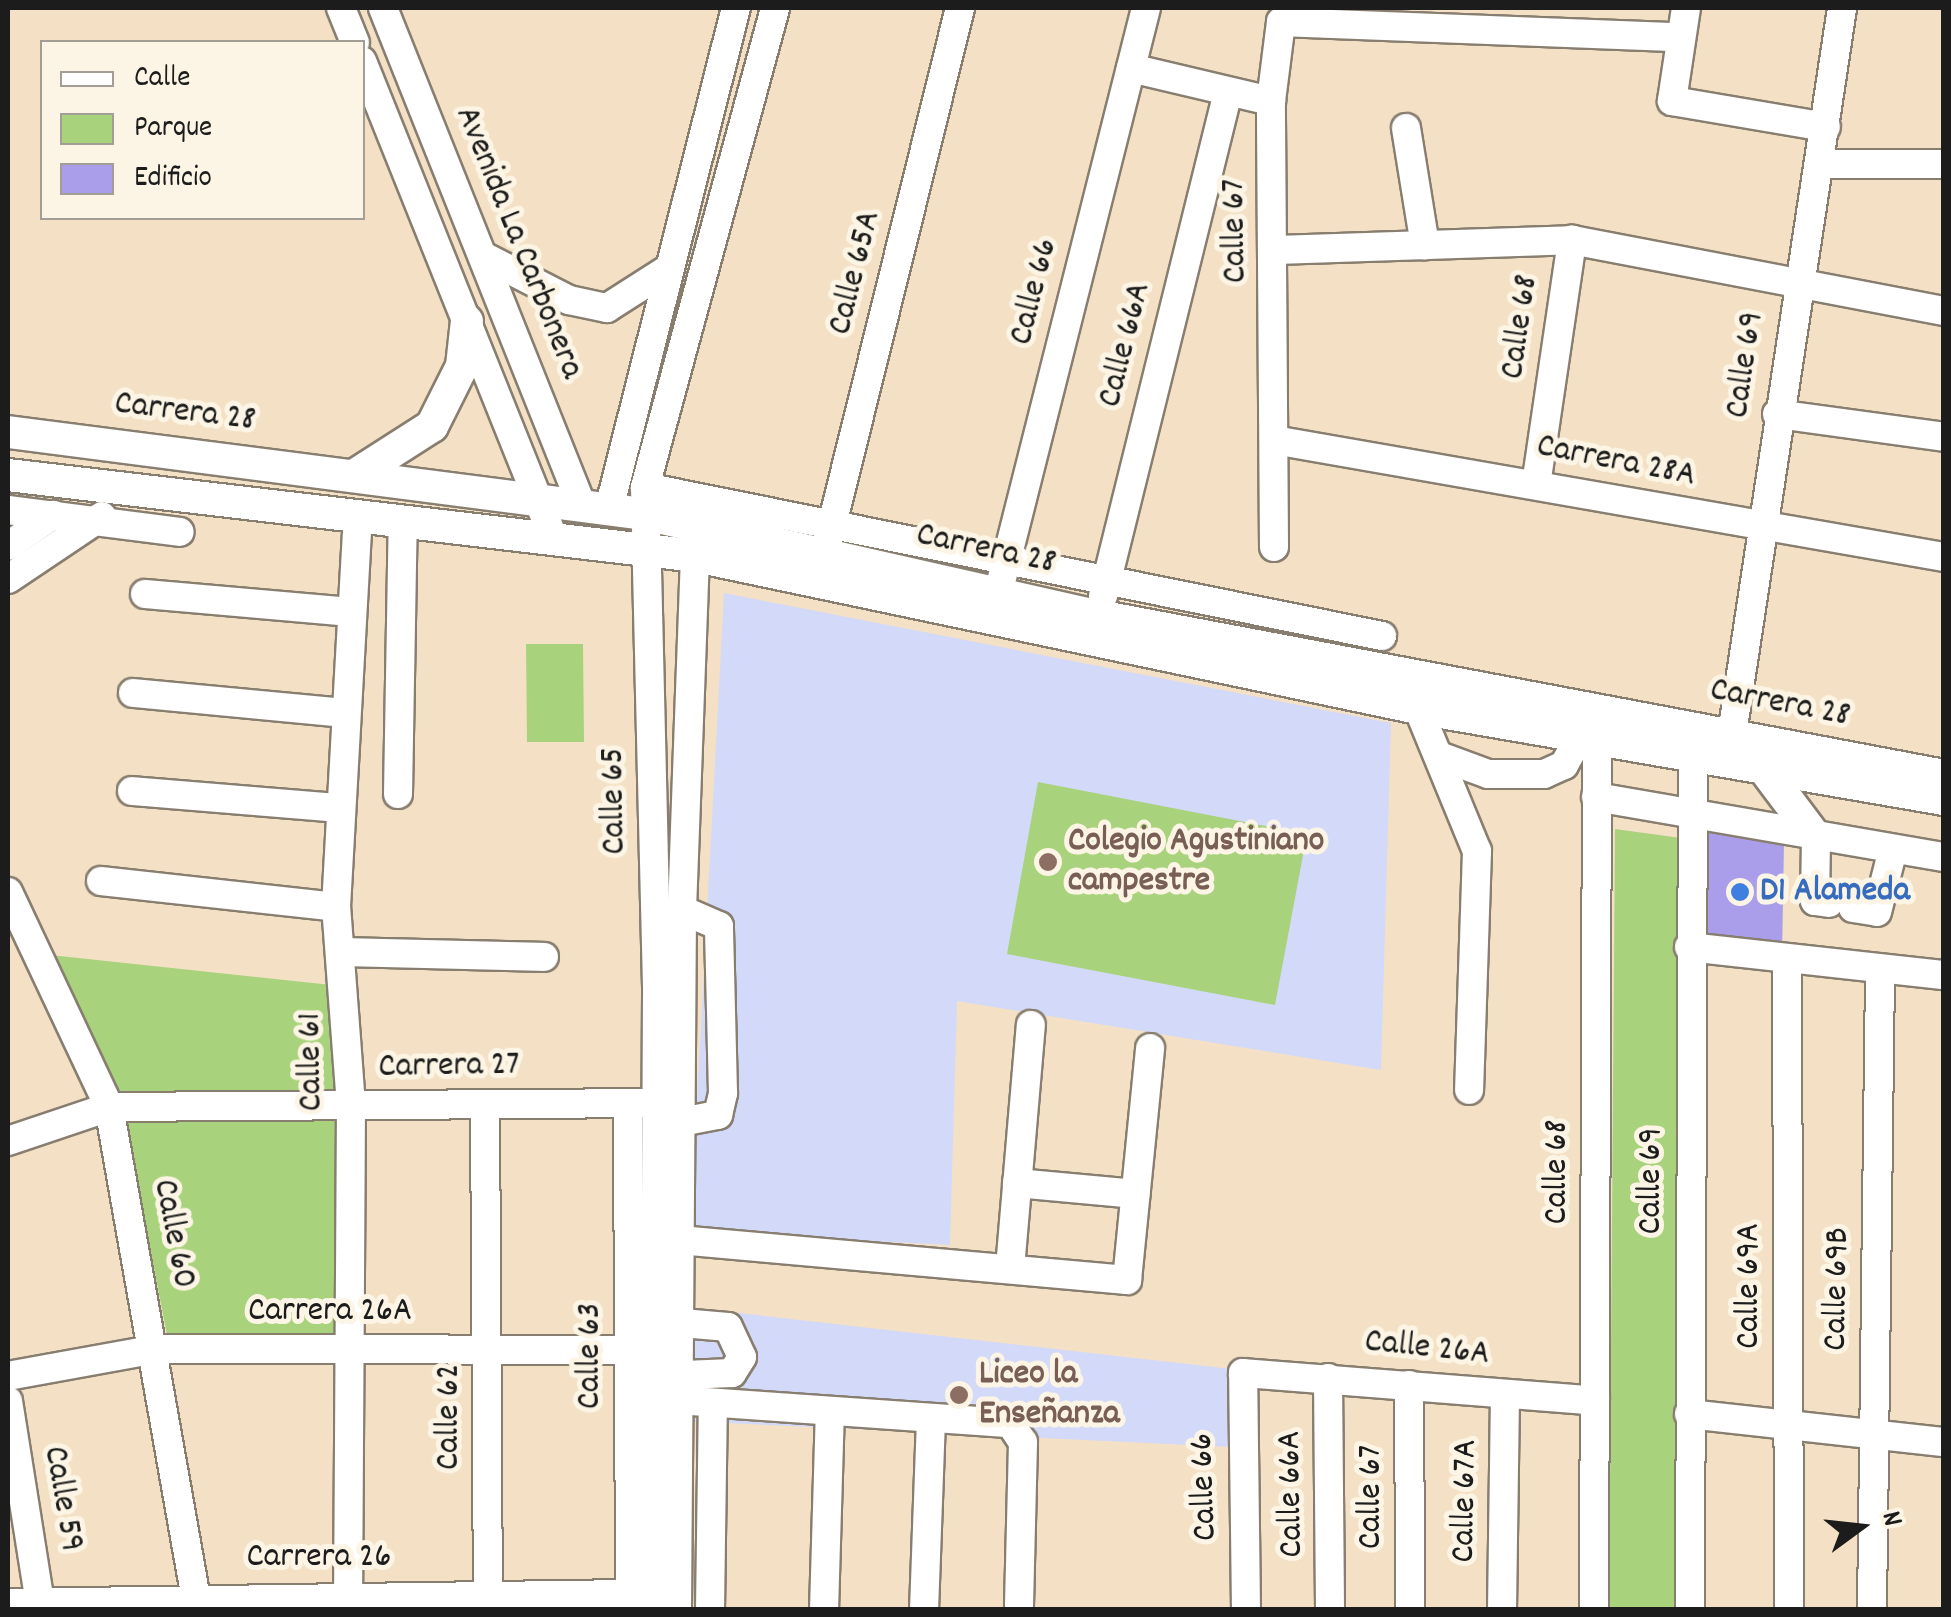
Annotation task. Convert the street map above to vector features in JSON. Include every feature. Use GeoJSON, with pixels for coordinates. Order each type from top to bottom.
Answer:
{"type":"FeatureCollection","features":[{"type":"Feature","properties":{"kind":"main road"},"geometry":{"type":"LineString","coordinates":[[357,474],[398,456],[439,417],[462,366],[467,321]]}},
{"type":"Feature","properties":{"kind":"main road","name":"Carrera 28"},"geometry":{"type":"LineString","coordinates":[[8,432],[357,474],[596,508],[645,501],[696,540],[1418,708],[1590,734],[1944,799]]}},
{"type":"Feature","properties":{"kind":"main road","name":"Carrera 28"},"geometry":{"type":"LineString","coordinates":[[8,475],[646,549],[696,540],[828,542],[998,595],[1098,616],[1944,776]]}},
{"type":"Feature","properties":{"kind":"main road"},"geometry":{"type":"LineString","coordinates":[[1762,766],[1816,838]]}},
{"type":"Feature","properties":{"kind":"street"},"geometry":{"type":"LineString","coordinates":[[341,8],[354,40]]}},
{"type":"Feature","properties":{"kind":"street","name":"Avenida La Carbonera"},"geometry":{"type":"LineString","coordinates":[[382,8],[483,256],[596,508]]}},
{"type":"Feature","properties":{"kind":"street"},"geometry":{"type":"LineString","coordinates":[[596,508],[669,268],[736,8]]}},
{"type":"Feature","properties":{"kind":"street","name":"Calle 65"},"geometry":{"type":"LineString","coordinates":[[666,1321],[656,1103],[645,501],[775,8]]}},
{"type":"Feature","properties":{"kind":"street","name":"Calle 65A"},"geometry":{"type":"LineString","coordinates":[[828,542],[960,8]]}},
{"type":"Feature","properties":{"kind":"street","name":"Calle 66"},"geometry":{"type":"LineString","coordinates":[[998,595],[1146,8]]}},
{"type":"Feature","properties":{"kind":"street"},"geometry":{"type":"LineString","coordinates":[[1686,8],[1677,37],[1672,101],[1826,126]]}},
{"type":"Feature","properties":{"kind":"street","name":"Calle 69"},"geometry":{"type":"LineString","coordinates":[[1732,734],[1796,286],[1820,164],[1842,8]]}},
{"type":"Feature","properties":{"kind":"street"},"geometry":{"type":"LineString","coordinates":[[1331,15],[1509,20],[1677,37]]}},
{"type":"Feature","properties":{"kind":"street","name":"Calle 67"},"geometry":{"type":"LineString","coordinates":[[1274,547],[1271,101],[1281,22],[1331,15]]}},
{"type":"Feature","properties":{"kind":"street"},"geometry":{"type":"LineString","coordinates":[[365,68],[553,537]]}},
{"type":"Feature","properties":{"kind":"street"},"geometry":{"type":"LineString","coordinates":[[1131,68],[1271,101]]}},
{"type":"Feature","properties":{"kind":"street","name":"Calle 66A"},"geometry":{"type":"LineString","coordinates":[[1098,616],[1228,92]]}},
{"type":"Feature","properties":{"kind":"street"},"geometry":{"type":"LineString","coordinates":[[1406,128],[1425,245]]}},
{"type":"Feature","properties":{"kind":"street"},"geometry":{"type":"LineString","coordinates":[[1820,164],[1944,164]]}},
{"type":"Feature","properties":{"kind":"street"},"geometry":{"type":"LineString","coordinates":[[1274,250],[1572,240],[1796,286],[1944,311]]}},
{"type":"Feature","properties":{"kind":"street","name":"Calle 68"},"geometry":{"type":"LineString","coordinates":[[1536,485],[1572,240]]}},
{"type":"Feature","properties":{"kind":"street"},"geometry":{"type":"LineString","coordinates":[[483,256],[569,300],[608,308],[669,268]]}},
{"type":"Feature","properties":{"kind":"street"},"geometry":{"type":"LineString","coordinates":[[1777,414],[1944,437]]}},
{"type":"Feature","properties":{"kind":"street","name":"Carrera 28A"},"geometry":{"type":"LineString","coordinates":[[1274,440],[1944,557]]}},
{"type":"Feature","properties":{"kind":"street"},"geometry":{"type":"LineString","coordinates":[[8,579],[140,492]]}},
{"type":"Feature","properties":{"kind":"street"},"geometry":{"type":"LineString","coordinates":[[645,501],[828,542],[1006,562],[1382,636]]}},
{"type":"Feature","properties":{"kind":"street"},"geometry":{"type":"LineString","coordinates":[[8,510],[180,532]]}},
{"type":"Feature","properties":{"kind":"street"},"geometry":{"type":"LineString","coordinates":[[314,512],[355,552]]}},
{"type":"Feature","properties":{"kind":"street"},"geometry":{"type":"LineString","coordinates":[[8,546],[53,516]]}},
{"type":"Feature","properties":{"kind":"street","name":"Calle 61"},"geometry":{"type":"LineString","coordinates":[[348,1602],[350,1105],[346,960],[336,907],[338,808],[358,516]]}},
{"type":"Feature","properties":{"kind":"street"},"geometry":{"type":"LineString","coordinates":[[398,794],[402,520]]}},
{"type":"Feature","properties":{"kind":"street","name":"Calle 65"},"geometry":{"type":"LineString","coordinates":[[638,1604],[658,1370],[679,1240],[682,910],[696,540]]}},
{"type":"Feature","properties":{"kind":"street"},"geometry":{"type":"LineString","coordinates":[[145,594],[351,612]]}},
{"type":"Feature","properties":{"kind":"street"},"geometry":{"type":"LineString","coordinates":[[133,693],[344,712]]}},
{"type":"Feature","properties":{"kind":"street"},"geometry":{"type":"LineString","coordinates":[[1418,708],[1476,852],[1469,1090]]}},
{"type":"Feature","properties":{"kind":"street"},"geometry":{"type":"LineString","coordinates":[[1439,756],[1488,774],[1544,774],[1564,765],[1590,734]]}},
{"type":"Feature","properties":{"kind":"street","name":"Calle 68"},"geometry":{"type":"LineString","coordinates":[[1590,734],[1596,797],[1594,1610]]}},
{"type":"Feature","properties":{"kind":"street","name":"Calle 69"},"geometry":{"type":"LineString","coordinates":[[1690,1610],[1688,820],[1692,754]]}},
{"type":"Feature","properties":{"kind":"street"},"geometry":{"type":"LineString","coordinates":[[132,791],[338,808]]}},
{"type":"Feature","properties":{"kind":"street"},"geometry":{"type":"LineString","coordinates":[[1596,797],[1688,820],[1944,857]]}},
{"type":"Feature","properties":{"kind":"street"},"geometry":{"type":"LineString","coordinates":[[1816,838],[1815,901],[1877,912],[1893,849]]}},
{"type":"Feature","properties":{"kind":"street"},"geometry":{"type":"LineString","coordinates":[[101,882],[336,907]]}},
{"type":"Feature","properties":{"kind":"street","name":"Calle 60"},"geometry":{"type":"LineString","coordinates":[[8,892],[109,1107],[157,1349],[199,1603]]}},
{"type":"Feature","properties":{"kind":"street"},"geometry":{"type":"LineString","coordinates":[[681,1122],[718,1115],[724,1056],[720,926],[682,910]]}},
{"type":"Feature","properties":{"kind":"street"},"geometry":{"type":"LineString","coordinates":[[1689,947],[1787,963],[1944,975]]}},
{"type":"Feature","properties":{"kind":"street"},"geometry":{"type":"LineString","coordinates":[[346,960],[544,957]]}},
{"type":"Feature","properties":{"kind":"street","name":"Calle 69A"},"geometry":{"type":"LineString","coordinates":[[1787,963],[1789,1610]]}},
{"type":"Feature","properties":{"kind":"street","name":"Calle 69B"},"geometry":{"type":"LineString","coordinates":[[1872,1610],[1880,970]]}},
{"type":"Feature","properties":{"kind":"street"},"geometry":{"type":"LineString","coordinates":[[1010,1268],[1031,1024]]}},
{"type":"Feature","properties":{"kind":"street"},"geometry":{"type":"LineString","coordinates":[[679,1240],[1126,1280],[1150,1048]]}},
{"type":"Feature","properties":{"kind":"street","name":"Calle 63"},"geometry":{"type":"LineString","coordinates":[[628,1103],[658,1370]]}},
{"type":"Feature","properties":{"kind":"street","name":"Carrera 27"},"geometry":{"type":"LineString","coordinates":[[8,1141],[109,1107],[656,1103]]}},
{"type":"Feature","properties":{"kind":"street","name":"Calle 62"},"geometry":{"type":"LineString","coordinates":[[485,1104],[488,1602]]}},
{"type":"Feature","properties":{"kind":"street"},"geometry":{"type":"LineString","coordinates":[[1017,1183],[1135,1194]]}},
{"type":"Feature","properties":{"kind":"street"},"geometry":{"type":"LineString","coordinates":[[658,1370],[732,1372],[742,1357],[728,1327],[666,1321]]}},
{"type":"Feature","properties":{"kind":"street","name":"Carrera 26A"},"geometry":{"type":"LineString","coordinates":[[8,1376],[157,1349],[487,1350],[658,1370]]}},
{"type":"Feature","properties":{"kind":"street"},"geometry":{"type":"LineString","coordinates":[[658,1370],[713,1404],[931,1418],[1017,1428],[1019,1610]]}},
{"type":"Feature","properties":{"kind":"street","name":"Calle 65"},"geometry":{"type":"LineString","coordinates":[[658,1370],[676,1610]]}},
{"type":"Feature","properties":{"kind":"street","name":"Calle 66"},"geometry":{"type":"LineString","coordinates":[[1246,1610],[1240,1377],[1252,1371]]}},
{"type":"Feature","properties":{"kind":"street","name":"Calle 26A"},"geometry":{"type":"LineString","coordinates":[[1252,1371],[1595,1401]]}},
{"type":"Feature","properties":{"kind":"street","name":"Calle 66A"},"geometry":{"type":"LineString","coordinates":[[1328,1378],[1330,1610]]}},
{"type":"Feature","properties":{"kind":"street","name":"Calle 67"},"geometry":{"type":"LineString","coordinates":[[1409,1385],[1410,1610]]}},
{"type":"Feature","properties":{"kind":"street","name":"Calle 67A"},"geometry":{"type":"LineString","coordinates":[[1502,1610],[1506,1394]]}},
{"type":"Feature","properties":{"kind":"street","name":"Calle 59"},"geometry":{"type":"LineString","coordinates":[[8,1402],[41,1605]]}},
{"type":"Feature","properties":{"kind":"street"},"geometry":{"type":"LineString","coordinates":[[710,1610],[713,1404]]}},
{"type":"Feature","properties":{"kind":"street"},"geometry":{"type":"LineString","coordinates":[[824,1610],[830,1413]]}},
{"type":"Feature","properties":{"kind":"street"},"geometry":{"type":"LineString","coordinates":[[1690,1414],[1944,1442]]}},
{"type":"Feature","properties":{"kind":"street"},"geometry":{"type":"LineString","coordinates":[[924,1610],[931,1418]]}},
{"type":"Feature","properties":{"kind":"street","name":"Carrera 26"},"geometry":{"type":"LineString","coordinates":[[8,1602],[638,1604]]}},
{"type":"Feature","properties":{"kind":"shaded area","name":"Colegio Agustiniano campestre"},"geometry":{"type":"Polygon","coordinates":[[[724,593],[1391,723],[1381,1070],[957,1001],[950,1245],[690,1232],[724,593]]]}},
{"type":"Feature","properties":{"kind":"shaded area","name":"Liceo la Enseñanza"},"geometry":{"type":"Polygon","coordinates":[[[686,1307],[1232,1369],[1232,1447],[685,1421],[686,1307]]]}},
{"type":"Feature","properties":{"kind":"green space"},"geometry":{"type":"Polygon","coordinates":[[[526,644],[583,644],[584,742],[527,742],[526,644]]]}},
{"type":"Feature","properties":{"kind":"green space"},"geometry":{"type":"Polygon","coordinates":[[[1038,782],[1307,834],[1275,1005],[1007,954],[1038,782]]]}},
{"type":"Feature","properties":{"kind":"green space"},"geometry":{"type":"Polygon","coordinates":[[[1615,829],[1681,838],[1679,1609],[1609,1610],[1615,829]]]}},
{"type":"Feature","properties":{"kind":"green space"},"geometry":{"type":"Polygon","coordinates":[[[41,954],[341,986],[334,1098],[111,1095],[41,954]]]}},
{"type":"Feature","properties":{"kind":"green space"},"geometry":{"type":"Polygon","coordinates":[[[339,1117],[337,1339],[168,1340],[125,1120],[339,1117]]]}},
{"type":"Feature","properties":{"kind":"building","name":"D1 Alameda"},"geometry":{"type":"Polygon","coordinates":[[[1696,825],[1784,842],[1782,956],[1696,942],[1696,825]]]}},
{"type":"Feature","properties":{"kind":"place","name":"Colegio Agustiniano campestre"},"geometry":{"type":"Point","coordinates":[1048,862]}},
{"type":"Feature","properties":{"kind":"place","name":"D1 Alameda"},"geometry":{"type":"Point","coordinates":[1740,892]}},
{"type":"Feature","properties":{"kind":"place","name":"Liceo la Enseñanza"},"geometry":{"type":"Point","coordinates":[959,1395]}}]}
